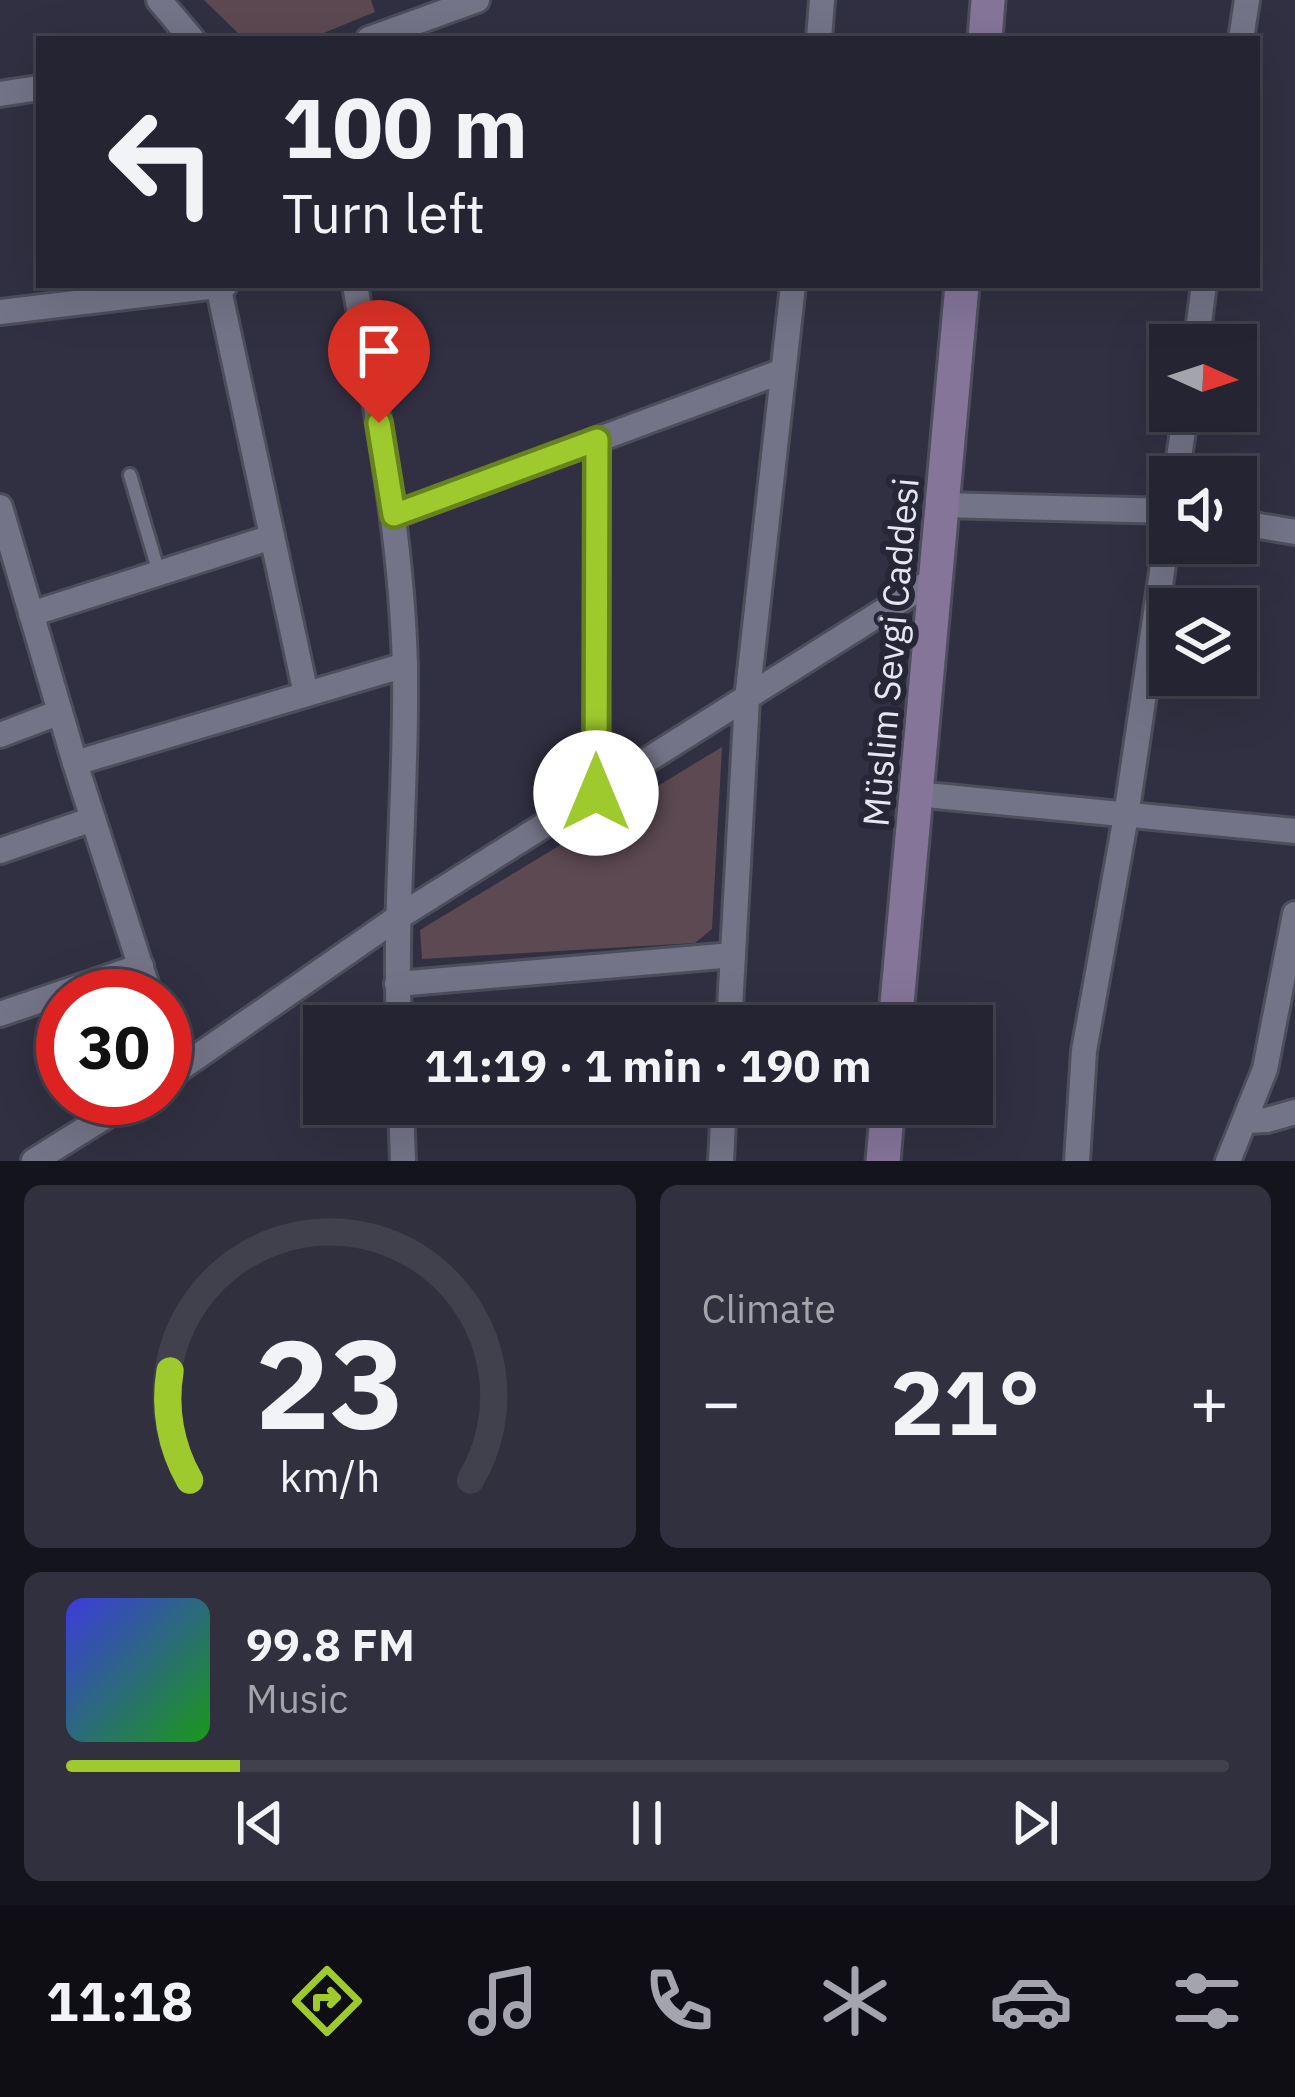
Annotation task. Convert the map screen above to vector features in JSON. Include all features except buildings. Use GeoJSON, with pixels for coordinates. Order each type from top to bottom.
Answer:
{"type":"FeatureCollection","features":[{"type":"Feature","properties":{"kind":"street"},"geometry":{"type":"LineString","coordinates":[[159,0],[189,36]]}},
{"type":"Feature","properties":{"kind":"street"},"geometry":{"type":"LineString","coordinates":[[377,36],[476,0]]}},
{"type":"Feature","properties":{"kind":"street"},"geometry":{"type":"LineString","coordinates":[[819,36],[822,0]]}},
{"type":"Feature","properties":{"kind":"street"},"geometry":{"type":"LineString","coordinates":[[1241,36],[1246,0]]}},
{"type":"Feature","properties":{"kind":"street"},"geometry":{"type":"LineString","coordinates":[[0,94],[36,88]]}},
{"type":"Feature","properties":{"kind":"street"},"geometry":{"type":"LineString","coordinates":[[0,312],[197,288]]}},
{"type":"Feature","properties":{"kind":"street"},"geometry":{"type":"LineString","coordinates":[[223,288],[306,694]]}},
{"type":"Feature","properties":{"kind":"street"},"geometry":{"type":"LineString","coordinates":[[356,288],[394,515],[405,665],[398,1005]]}},
{"type":"Feature","properties":{"kind":"street"},"geometry":{"type":"LineString","coordinates":[[730,1005],[747,699],[793,288]]}},
{"type":"Feature","properties":{"kind":"street","name":"Müslim Sevgi Caddesi"},"geometry":{"type":"LineString","coordinates":[[897,1005],[962,288]]}},
{"type":"Feature","properties":{"kind":"street"},"geometry":{"type":"LineString","coordinates":[[1199,324],[1204,288]]}},
{"type":"Feature","properties":{"kind":"street"},"geometry":{"type":"LineString","coordinates":[[394,515],[783,371]]}},
{"type":"Feature","properties":{"kind":"street"},"geometry":{"type":"LineString","coordinates":[[596,793],[597,440]]}},
{"type":"Feature","properties":{"kind":"street"},"geometry":{"type":"LineString","coordinates":[[942,505],[1149,513]]}},
{"type":"Feature","properties":{"kind":"street"},"geometry":{"type":"LineString","coordinates":[[0,507],[11,587],[32,614],[142,969]]}},
{"type":"Feature","properties":{"kind":"street"},"geometry":{"type":"LineString","coordinates":[[1257,526],[1295,532]]}},
{"type":"Feature","properties":{"kind":"street"},"geometry":{"type":"LineString","coordinates":[[32,614],[272,537]]}},
{"type":"Feature","properties":{"kind":"street"},"geometry":{"type":"LineString","coordinates":[[1076,1161],[1084,1051],[1126,816],[1163,564]]}},
{"type":"Feature","properties":{"kind":"street"},"geometry":{"type":"LineString","coordinates":[[192,1061],[398,918],[936,578]]}},
{"type":"Feature","properties":{"kind":"street"},"geometry":{"type":"LineString","coordinates":[[75,763],[405,665]]}},
{"type":"Feature","properties":{"kind":"street"},"geometry":{"type":"LineString","coordinates":[[0,735],[60,712]]}},
{"type":"Feature","properties":{"kind":"street"},"geometry":{"type":"LineString","coordinates":[[916,794],[1295,831]]}},
{"type":"Feature","properties":{"kind":"street"},"geometry":{"type":"LineString","coordinates":[[0,851],[93,819]]}},
{"type":"Feature","properties":{"kind":"street"},"geometry":{"type":"LineString","coordinates":[[1235,1158],[1264,1069],[1295,914]]}},
{"type":"Feature","properties":{"kind":"street"},"geometry":{"type":"LineString","coordinates":[[397,984],[733,956]]}},
{"type":"Feature","properties":{"kind":"street"},"geometry":{"type":"LineString","coordinates":[[0,1014],[141,966]]}},
{"type":"Feature","properties":{"kind":"street"},"geometry":{"type":"LineString","coordinates":[[1246,1121],[1295,1112]]}},
{"type":"Feature","properties":{"kind":"street"},"geometry":{"type":"LineString","coordinates":[[34,1161],[92,1125]]}},
{"type":"Feature","properties":{"kind":"street"},"geometry":{"type":"LineString","coordinates":[[402,1125],[404,1161]]}},
{"type":"Feature","properties":{"kind":"street"},"geometry":{"type":"LineString","coordinates":[[721,1161],[723,1125]]}},
{"type":"Feature","properties":{"kind":"street"},"geometry":{"type":"LineString","coordinates":[[883,1161],[886,1125]]}},
{"type":"Feature","properties":{"kind":"lane"},"geometry":{"type":"LineString","coordinates":[[130,475],[159,573]]}},
{"type":"Feature","properties":{"kind":"shaded area"},"geometry":{"type":"Polygon","coordinates":[[[204,0],[371,0],[375,12],[316,36],[241,36],[204,0]]]}},
{"type":"Feature","properties":{"kind":"shaded area"},"geometry":{"type":"Polygon","coordinates":[[[722,747],[712,929],[695,943],[422,959],[420,930],[722,747]]]}},
{"type":"Feature","properties":{"kind":"route"},"geometry":{"type":"LineString","coordinates":[[379,423],[394,515],[597,440],[596,793]]}}]}
